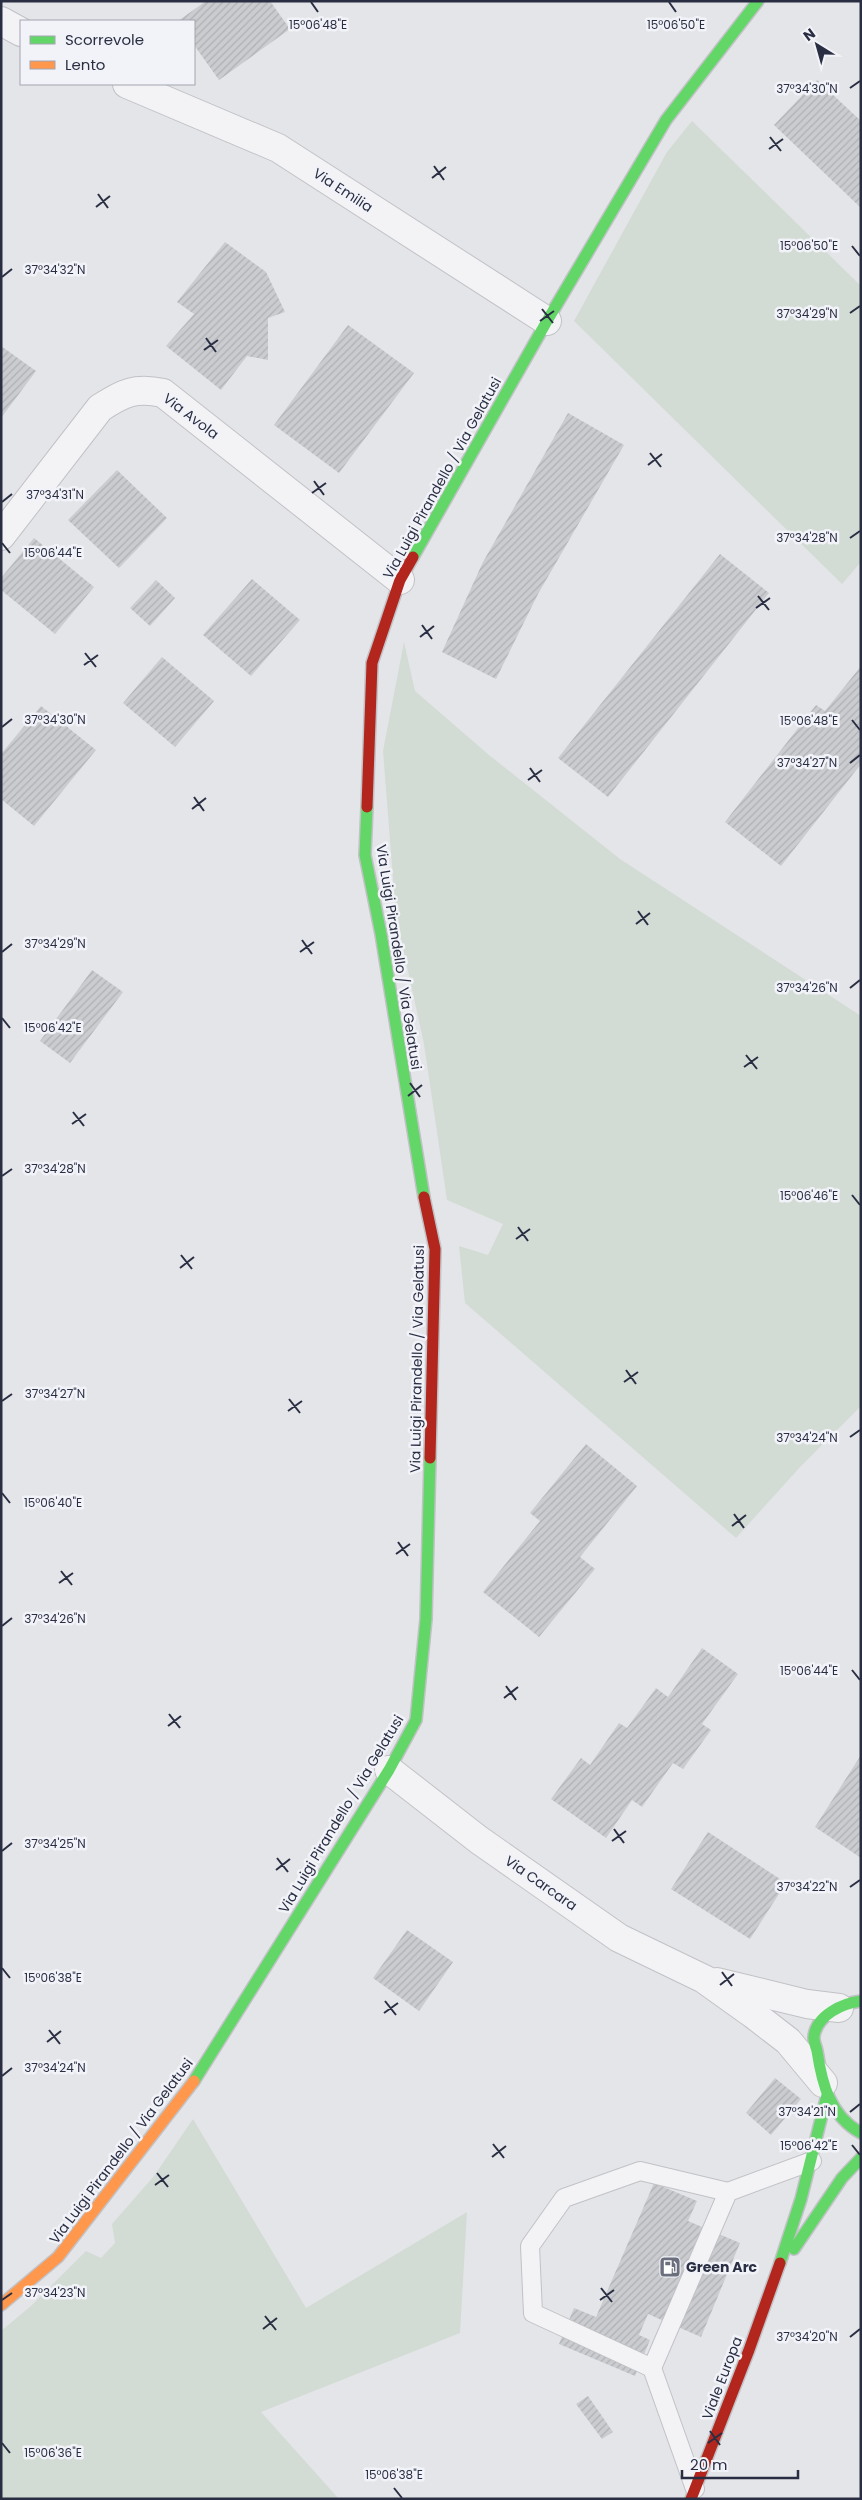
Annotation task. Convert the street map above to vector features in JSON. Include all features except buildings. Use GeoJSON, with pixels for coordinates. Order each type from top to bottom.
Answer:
{"type":"FeatureCollection","features":[{"type":"Feature","properties":{"kind":"street","name":"Via Luigi Pirandello / Via Gelatusi"},"geometry":{"type":"LineString","coordinates":[[1,2305],[58,2258],[200,2073],[389,1770],[416,1720],[425,1628],[435,1249],[420,1181],[381,934],[365,855],[372,663],[400,580],[547,321],[666,120],[758,1]]}},
{"type":"Feature","properties":{"kind":"street"},"geometry":{"type":"LineString","coordinates":[[1,21],[20,31]]}},
{"type":"Feature","properties":{"kind":"street","name":"Via Emilia"},"geometry":{"type":"LineString","coordinates":[[129,85],[278,148],[547,321]]}},
{"type":"Feature","properties":{"kind":"street","name":"Via Avola"},"geometry":{"type":"LineString","coordinates":[[1,536],[100,408],[122,394],[145,390],[163,393],[400,580]]}},
{"type":"Feature","properties":{"kind":"street","name":"Via Carcara"},"geometry":{"type":"LineString","coordinates":[[389,1770],[479,1840],[619,1938],[704,1979]]}},
{"type":"Feature","properties":{"kind":"street"},"geometry":{"type":"LineString","coordinates":[[704,1979],[807,2004],[849,2003]]}},
{"type":"Feature","properties":{"kind":"street"},"geometry":{"type":"LineString","coordinates":[[704,1979],[788,2041],[825,2089],[812,2162],[780,2268]]}},
{"type":"Feature","properties":{"kind":"street"},"geometry":{"type":"LineString","coordinates":[[861,1992],[849,2003],[832,2011],[814,2036],[825,2089],[836,2113],[853,2130],[861,2133]]}},
{"type":"Feature","properties":{"kind":"street"},"geometry":{"type":"LineString","coordinates":[[780,2268],[842,2178],[861,2158]]}},
{"type":"Feature","properties":{"kind":"street","name":"Viale Europa"},"geometry":{"type":"LineString","coordinates":[[693,2494],[780,2268]]}},
{"type":"Feature","properties":{"kind":"lane"},"geometry":{"type":"LineString","coordinates":[[652,2368],[533,2313],[530,2246],[564,2198],[640,2171],[728,2192],[812,2162]]}},
{"type":"Feature","properties":{"kind":"lane"},"geometry":{"type":"LineString","coordinates":[[693,2494],[652,2368],[728,2192]]}},
{"type":"Feature","properties":{"kind":"shaded area"},"geometry":{"type":"Polygon","coordinates":[[[692,121],[861,286],[861,562],[842,584],[574,321],[667,152],[692,121]]]}},
{"type":"Feature","properties":{"kind":"shaded area"},"geometry":{"type":"Polygon","coordinates":[[[404,642],[415,691],[489,755],[620,859],[861,1016],[861,1406],[801,1466],[736,1538],[465,1303],[459,1246],[488,1255],[503,1224],[447,1200],[424,1044],[396,916],[383,751],[404,642]]]}},
{"type":"Feature","properties":{"kind":"shaded area"},"geometry":{"type":"Polygon","coordinates":[[[193,2119],[306,2308],[467,2212],[460,2333],[261,2412],[339,2499],[1,2499],[1,2331],[31,2306],[86,2251],[101,2258],[115,2243],[112,2224],[154,2176],[193,2119]]]}},
{"type":"Feature","properties":{"kind":"traffic: fast"},"geometry":{"type":"LineString","coordinates":[[413,557],[547,321],[666,120],[758,1]]}},
{"type":"Feature","properties":{"kind":"traffic: fast"},"geometry":{"type":"LineString","coordinates":[[367,807],[365,855],[381,934],[424,1197]]}},
{"type":"Feature","properties":{"kind":"traffic: fast"},"geometry":{"type":"LineString","coordinates":[[194,2081],[389,1770],[416,1720],[426,1619],[430,1458]]}},
{"type":"Feature","properties":{"kind":"traffic: fast"},"geometry":{"type":"LineString","coordinates":[[861,2001],[846,2004],[825,2016],[816,2029],[814,2038],[829,2098],[842,2118],[861,2133]]}},
{"type":"Feature","properties":{"kind":"traffic: fast"},"geometry":{"type":"LineString","coordinates":[[780,2263],[801,2199],[827,2095]]}},
{"type":"Feature","properties":{"kind":"traffic: fast"},"geometry":{"type":"LineString","coordinates":[[794,2249],[842,2178],[861,2158]]}},
{"type":"Feature","properties":{"kind":"traffic: slow"},"geometry":{"type":"LineString","coordinates":[[1,2305],[58,2257],[194,2081]]}},
{"type":"Feature","properties":{"kind":"traffic: jam"},"geometry":{"type":"LineString","coordinates":[[367,807],[372,663],[400,580],[413,557]]}},
{"type":"Feature","properties":{"kind":"traffic: jam"},"geometry":{"type":"LineString","coordinates":[[424,1197],[435,1249],[430,1458]]}},
{"type":"Feature","properties":{"kind":"traffic: jam"},"geometry":{"type":"LineString","coordinates":[[691,2499],[749,2350],[780,2263]]}},
{"type":"Feature","properties":{"kind":"place","name":"Green Arc"},"geometry":{"type":"Point","coordinates":[670,2267]}}]}
